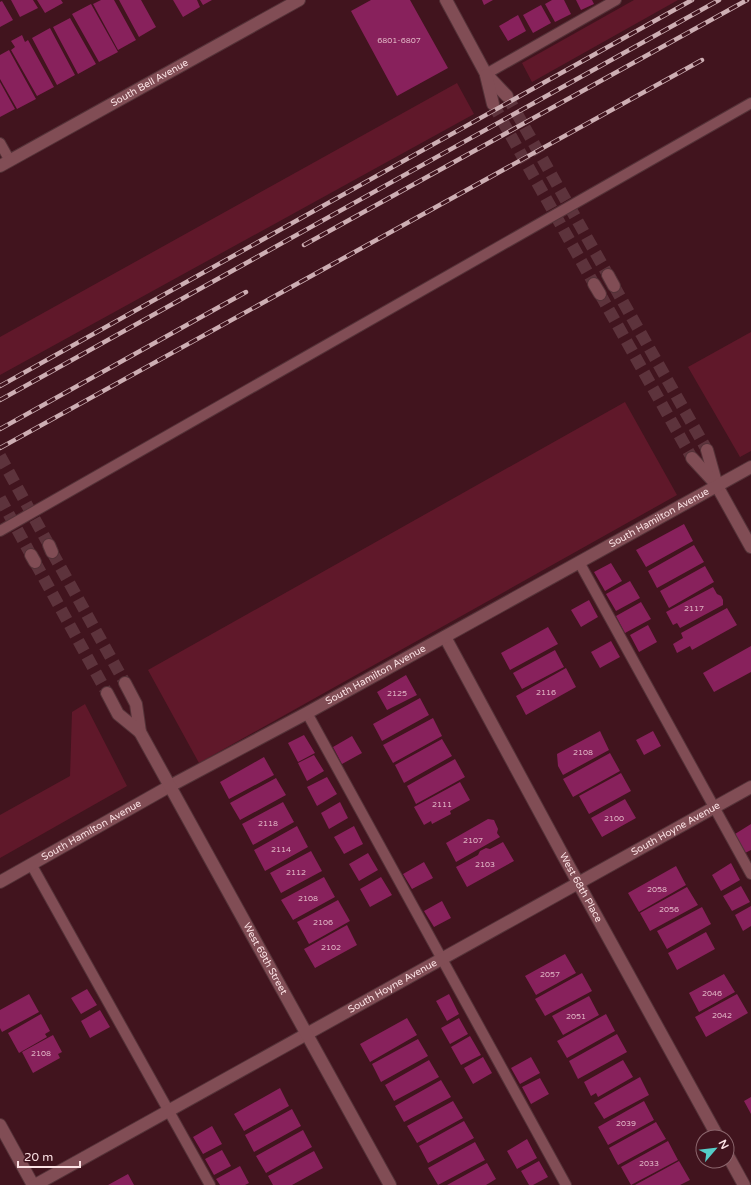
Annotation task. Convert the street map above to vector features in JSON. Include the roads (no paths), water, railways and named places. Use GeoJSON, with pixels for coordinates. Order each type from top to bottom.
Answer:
{"type":"FeatureCollection","features":[{"type":"Feature","properties":{"kind":"street","name":"South Bell Avenue"},"geometry":{"type":"LineString","coordinates":[[5,163],[299,0]]}},
{"type":"Feature","properties":{"kind":"street"},"geometry":{"type":"LineString","coordinates":[[446,0],[486,74],[493,104]]}},
{"type":"Feature","properties":{"kind":"street"},"geometry":{"type":"LineString","coordinates":[[486,74],[507,96]]}},
{"type":"Feature","properties":{"kind":"street"},"geometry":{"type":"LineString","coordinates":[[706,450],[717,486]]}},
{"type":"Feature","properties":{"kind":"street"},"geometry":{"type":"LineString","coordinates":[[692,458],[717,486],[751,546]]}},
{"type":"Feature","properties":{"kind":"street","name":"South Hamilton Avenue"},"geometry":{"type":"LineString","coordinates":[[0,882],[170,786],[307,713],[751,467]]}},
{"type":"Feature","properties":{"kind":"street","name":"West 68th Place"},"geometry":{"type":"LineString","coordinates":[[445,637],[714,1129]]}},
{"type":"Feature","properties":{"kind":"street","name":"West 69th Street"},"geometry":{"type":"LineString","coordinates":[[125,683],[136,704],[140,732],[390,1185]]}},
{"type":"Feature","properties":{"kind":"street","name":"West 69th Street"},"geometry":{"type":"LineString","coordinates":[[107,693],[118,714],[140,732]]}},
{"type":"Feature","properties":{"kind":"street","name":"South Hoyne Avenue"},"geometry":{"type":"LineString","coordinates":[[34,1185],[442,960],[751,787]]}},
{"type":"Feature","properties":{"kind":"street"},"geometry":{"type":"LineString","coordinates":[[0,1125],[34,1185]]}},
{"type":"Feature","properties":{"kind":"street"},"geometry":{"type":"LineString","coordinates":[[735,1169],[744,1185]]}},
{"type":"Feature","properties":{"kind":"lane"},"geometry":{"type":"LineString","coordinates":[[486,74],[616,0]]}},
{"type":"Feature","properties":{"kind":"lane"},"geometry":{"type":"LineString","coordinates":[[0,531],[751,103]]}},
{"type":"Feature","properties":{"kind":"lane"},"geometry":{"type":"LineString","coordinates":[[0,143],[5,163]]}},
{"type":"Feature","properties":{"kind":"lane"},"geometry":{"type":"LineString","coordinates":[[579,562],[751,874]]}},
{"type":"Feature","properties":{"kind":"lane"},"geometry":{"type":"LineString","coordinates":[[307,713],[566,1185]]}},
{"type":"Feature","properties":{"kind":"lane"},"geometry":{"type":"LineString","coordinates":[[31,864],[210,1185]]}},
{"type":"Feature","properties":{"kind":"tunnel"},"geometry":{"type":"LineString","coordinates":[[507,96],[608,275]]}},
{"type":"Feature","properties":{"kind":"tunnel"},"geometry":{"type":"LineString","coordinates":[[493,104],[594,284]]}},
{"type":"Feature","properties":{"kind":"tunnel"},"geometry":{"type":"LineString","coordinates":[[614,286],[707,450]]}},
{"type":"Feature","properties":{"kind":"tunnel"},"geometry":{"type":"LineString","coordinates":[[600,294],[692,458]]}},
{"type":"Feature","properties":{"kind":"tunnel"},"geometry":{"type":"LineString","coordinates":[[0,456],[49,545]]}},
{"type":"Feature","properties":{"kind":"tunnel"},"geometry":{"type":"LineString","coordinates":[[0,498],[31,555]]}},
{"type":"Feature","properties":{"kind":"tunnel"},"geometry":{"type":"LineString","coordinates":[[52,552],[125,683]]}},
{"type":"Feature","properties":{"kind":"tunnel"},"geometry":{"type":"LineString","coordinates":[[35,562],[107,693]]}},
{"type":"Feature","properties":{"kind":"railway"},"geometry":{"type":"LineString","coordinates":[[0,386],[692,0]]}},
{"type":"Feature","properties":{"kind":"railway"},"geometry":{"type":"LineString","coordinates":[[0,400],[719,0]]}},
{"type":"Feature","properties":{"kind":"railway"},"geometry":{"type":"LineString","coordinates":[[304,245],[747,0]]}},
{"type":"Feature","properties":{"kind":"railway"},"geometry":{"type":"LineString","coordinates":[[0,448],[702,60]]}},
{"type":"Feature","properties":{"kind":"railway"},"geometry":{"type":"LineString","coordinates":[[0,429],[246,292]]}}]}
